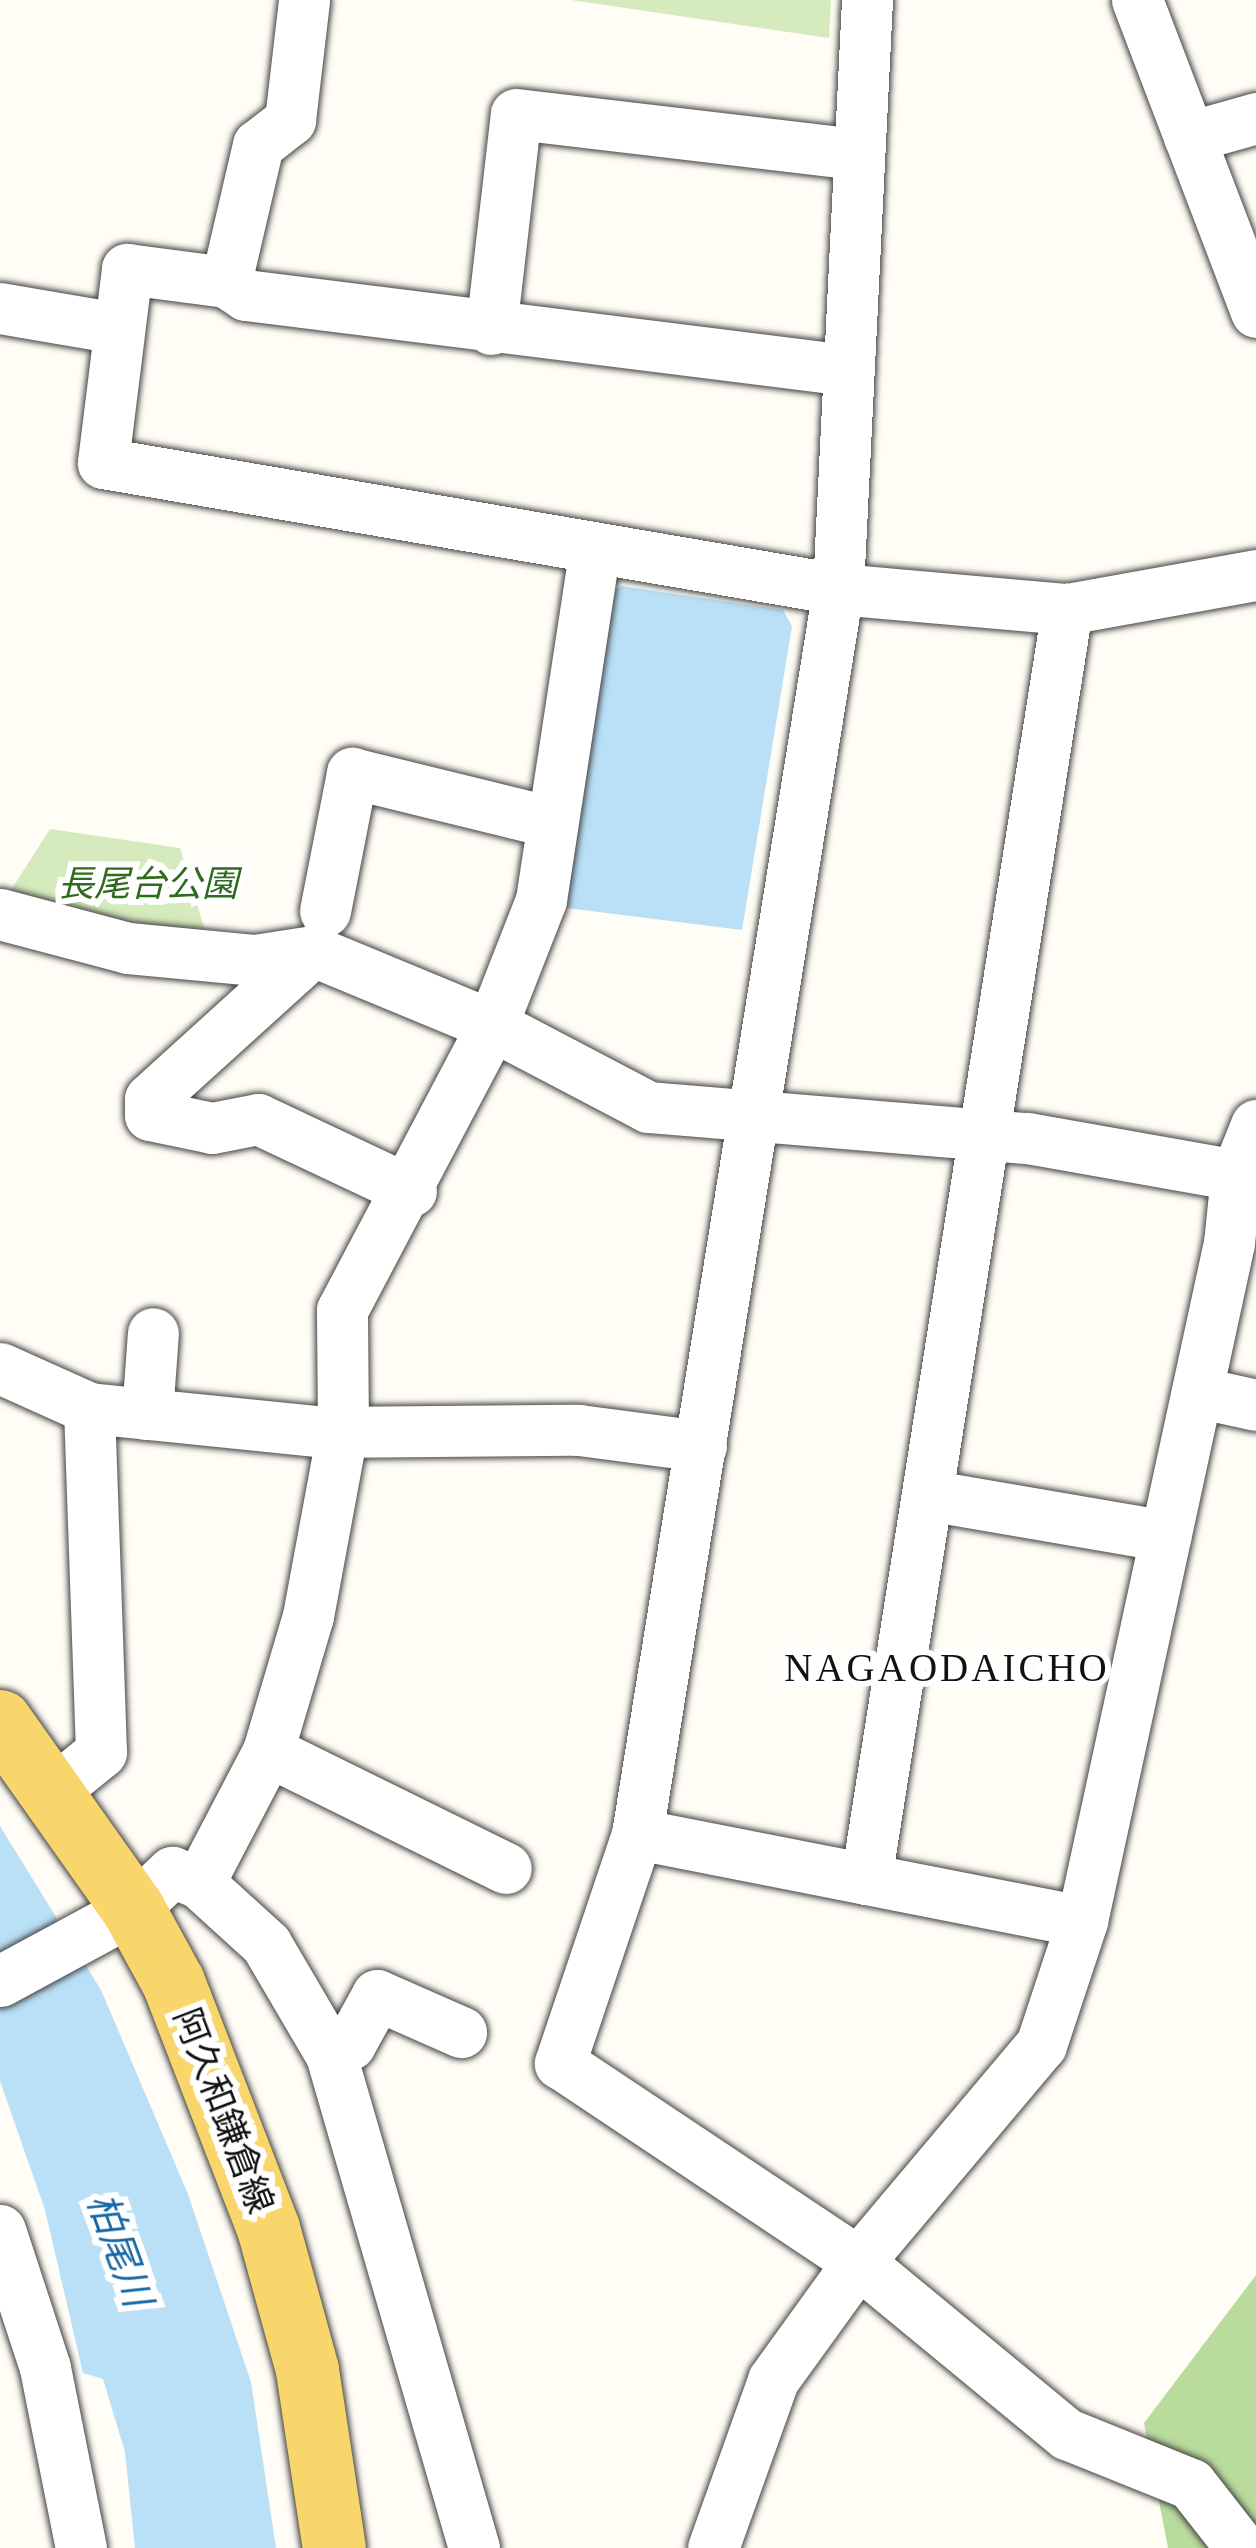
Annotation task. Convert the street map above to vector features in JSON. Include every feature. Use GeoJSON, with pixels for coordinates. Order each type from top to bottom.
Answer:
{"type":"FeatureCollection","features":[{"type":"Feature","properties":{"kind":"main road","name":"阿久和鎌倉線"},"geometry":{"type":"LineString","coordinates":[[0,1720],[53,1791],[114,1918],[173,1982],[268,2228],[307,2370],[334,2548]]}},
{"type":"Feature","properties":{"kind":"street"},"geometry":{"type":"LineString","coordinates":[[226,282],[258,145],[290,120],[304,0]]}},
{"type":"Feature","properties":{"kind":"street"},"geometry":{"type":"LineString","coordinates":[[867,0],[838,589],[637,1834],[560,2063],[859,2262],[1067,2434],[1191,2484],[1241,2548]]}},
{"type":"Feature","properties":{"kind":"street"},"geometry":{"type":"LineString","coordinates":[[1137,0],[1256,311]]}},
{"type":"Feature","properties":{"kind":"street"},"geometry":{"type":"LineString","coordinates":[[491,329],[516,114],[856,154]]}},
{"type":"Feature","properties":{"kind":"street"},"geometry":{"type":"LineString","coordinates":[[1189,137],[1256,118]]}},
{"type":"Feature","properties":{"kind":"street"},"geometry":{"type":"LineString","coordinates":[[847,370],[246,295],[226,282],[127,268],[103,463],[594,552],[838,589],[1066,608],[1256,575]]}},
{"type":"Feature","properties":{"kind":"street"},"geometry":{"type":"LineString","coordinates":[[0,308],[117,328]]}},
{"type":"Feature","properties":{"kind":"street"},"geometry":{"type":"LineString","coordinates":[[199,1883],[268,1751],[308,1616],[343,1428],[342,1310],[411,1191],[492,1025],[541,900],[594,552]]}},
{"type":"Feature","properties":{"kind":"street"},"geometry":{"type":"LineString","coordinates":[[866,1879],[1066,608]]}},
{"type":"Feature","properties":{"kind":"street"},"geometry":{"type":"LineString","coordinates":[[411,1191],[258,1119],[212,1128],[150,1115],[150,1099],[319,931],[352,773],[553,822]]}},
{"type":"Feature","properties":{"kind":"street"},"geometry":{"type":"LineString","coordinates":[[0,914],[128,949],[255,959],[319,931]]}},
{"type":"Feature","properties":{"kind":"street"},"geometry":{"type":"LineString","coordinates":[[319,931],[648,1107],[756,1112],[983,1140],[1028,1138],[1236,1175]]}},
{"type":"Feature","properties":{"kind":"street"},"geometry":{"type":"LineString","coordinates":[[713,2548],[772,2380],[859,2262],[1041,2045],[1082,1922],[1197,1392],[1243,1246],[1236,1175],[1256,1125]]}},
{"type":"Feature","properties":{"kind":"street"},"geometry":{"type":"LineString","coordinates":[[147,1414],[153,1333]]}},
{"type":"Feature","properties":{"kind":"street"},"geometry":{"type":"LineString","coordinates":[[0,1368],[89,1408],[343,1428],[579,1430],[701,1446]]}},
{"type":"Feature","properties":{"kind":"street"},"geometry":{"type":"LineString","coordinates":[[1197,1392],[1256,1405]]}},
{"type":"Feature","properties":{"kind":"street"},"geometry":{"type":"LineString","coordinates":[[53,1791],[101,1752],[89,1408]]}},
{"type":"Feature","properties":{"kind":"street"},"geometry":{"type":"LineString","coordinates":[[927,1495],[1166,1536]]}},
{"type":"Feature","properties":{"kind":"street"},"geometry":{"type":"LineString","coordinates":[[268,1751],[506,1868]]}},
{"type":"Feature","properties":{"kind":"street"},"geometry":{"type":"LineString","coordinates":[[637,1834],[1082,1922]]}},
{"type":"Feature","properties":{"kind":"street"},"geometry":{"type":"LineString","coordinates":[[0,1981],[114,1918],[172,1872],[199,1883],[266,1944],[331,2055],[474,2548]]}},
{"type":"Feature","properties":{"kind":"street"},"geometry":{"type":"LineString","coordinates":[[331,2055],[350,2044],[377,1995],[461,2032]]}},
{"type":"Feature","properties":{"kind":"street"},"geometry":{"type":"LineString","coordinates":[[0,2230],[45,2368],[81,2548]]}},
{"type":"Feature","properties":{"kind":"green space"},"geometry":{"type":"Polygon","coordinates":[[[571,0],[831,0],[829,38],[571,0]]]}},
{"type":"Feature","properties":{"kind":"green space","name":"長尾台公園"},"geometry":{"type":"Polygon","coordinates":[[[50,829],[180,848],[206,934],[44,907],[11,890],[50,829]]]}},
{"type":"Feature","properties":{"kind":"green space"},"geometry":{"type":"Polygon","coordinates":[[[1256,2275],[1256,2548],[1168,2548],[1144,2423],[1256,2275]]]}},
{"type":"Feature","properties":{"kind":"water"},"geometry":{"type":"Polygon","coordinates":[[[622,586],[783,610],[792,626],[742,930],[559,907],[613,591],[622,586]]]}},
{"type":"Feature","properties":{"kind":"water","name":"柏尾川"},"geometry":{"type":"Polygon","coordinates":[[[0,1826],[101,1990],[188,2194],[251,2382],[276,2548],[135,2548],[125,2452],[103,2379],[83,2373],[45,2210],[0,2081],[0,1826]]]}},
{"type":"Feature","properties":{"kind":"district","name":"NAGAODAICHO"},"geometry":{"type":"Point","coordinates":[947,1668]}}]}
